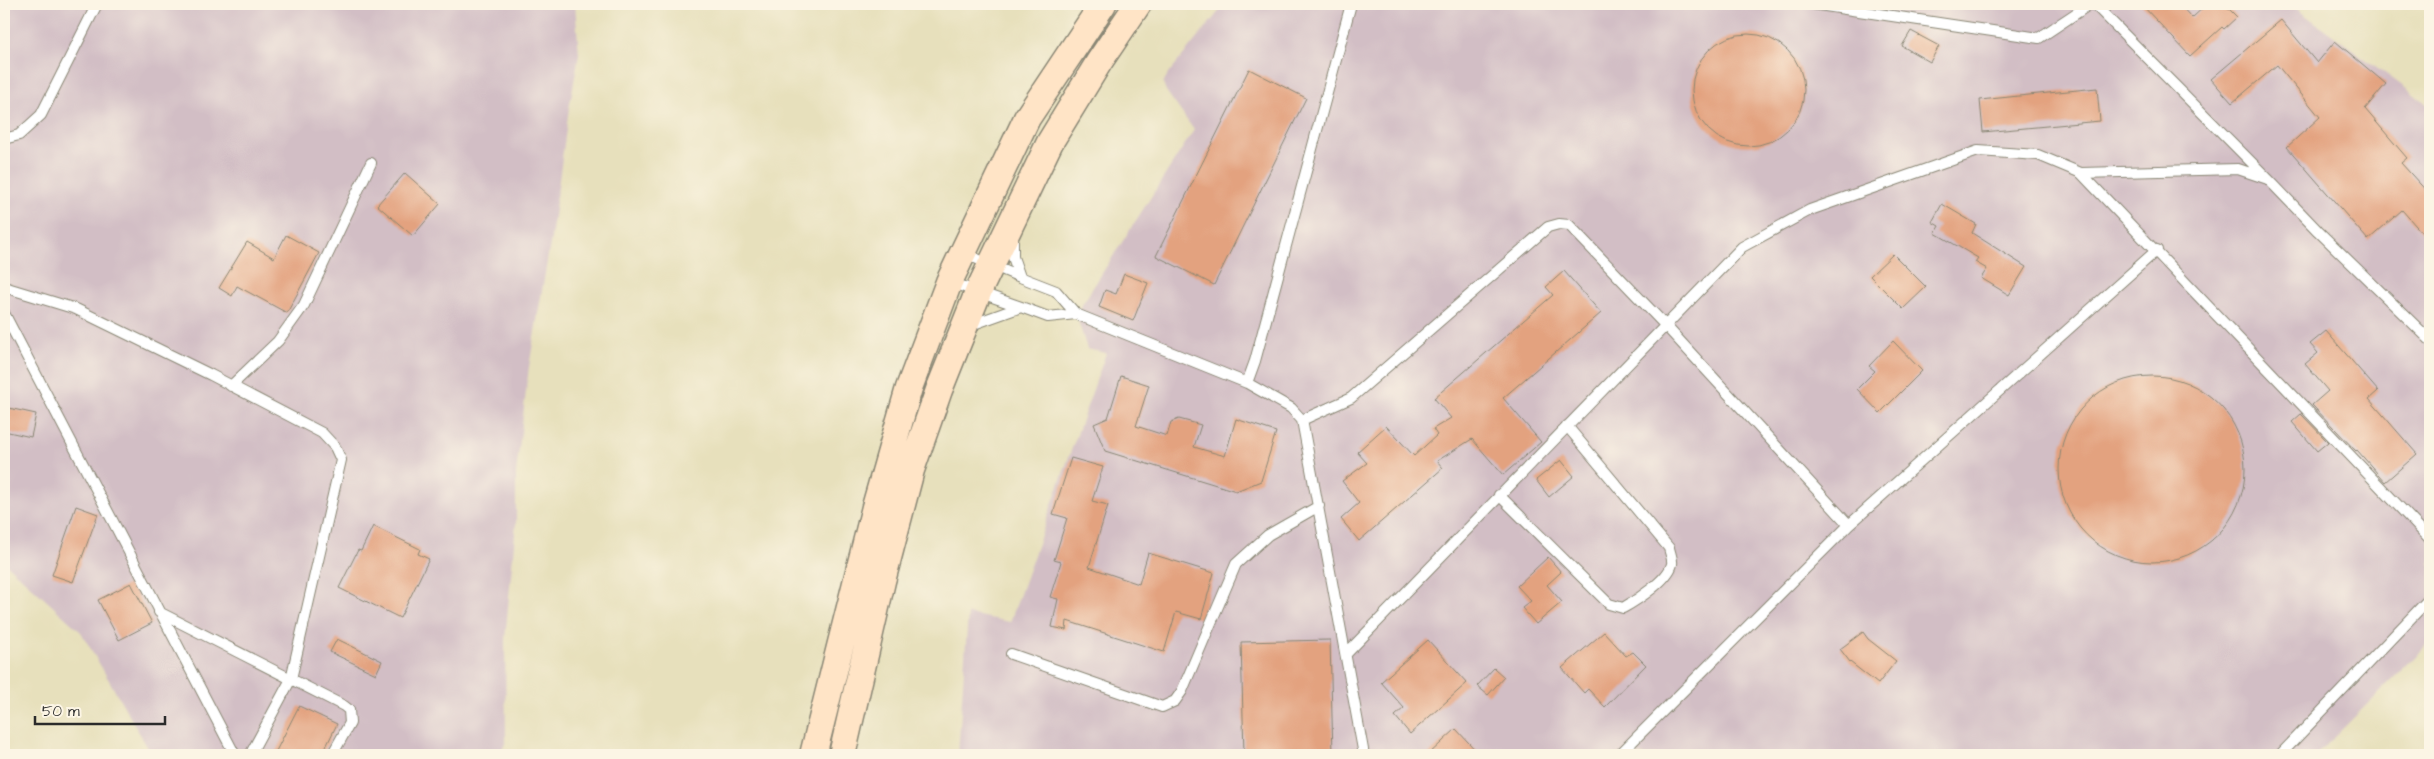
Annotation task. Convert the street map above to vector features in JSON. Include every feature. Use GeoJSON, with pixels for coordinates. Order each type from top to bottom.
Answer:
{"type":"FeatureCollection","features":[{"type":"Feature","properties":{"kind":"main road"},"geometry":{"type":"LineString","coordinates":[[817,754],[875,507],[909,388],[950,282],[1027,118],[1103,4]]}},
{"type":"Feature","properties":{"kind":"main road"},"geometry":{"type":"LineString","coordinates":[[842,755],[882,581],[911,470],[939,390],[979,290],[1050,142],[1099,62],[1138,4]]}},
{"type":"Feature","properties":{"kind":"lane"},"geometry":{"type":"LineString","coordinates":[[4,139],[19,135],[41,115],[97,4]]}},
{"type":"Feature","properties":{"kind":"lane"},"geometry":{"type":"LineString","coordinates":[[1246,384],[1255,361],[1351,4]]}},
{"type":"Feature","properties":{"kind":"lane"},"geometry":{"type":"LineString","coordinates":[[1812,4],[2038,38],[2090,4]]}},
{"type":"Feature","properties":{"kind":"lane"},"geometry":{"type":"LineString","coordinates":[[2094,4],[2318,231],[2430,340]]}},
{"type":"Feature","properties":{"kind":"lane"},"geometry":{"type":"LineString","coordinates":[[1346,654],[1742,246],[1810,210],[1978,151],[2038,155],[2081,173],[2157,250],[2430,539]]}},
{"type":"Feature","properties":{"kind":"lane"},"geometry":{"type":"LineString","coordinates":[[231,386],[278,341],[304,305],[371,163]]}},
{"type":"Feature","properties":{"kind":"lane"},"geometry":{"type":"LineString","coordinates":[[2081,173],[2238,169],[2268,179]]}},
{"type":"Feature","properties":{"kind":"lane"},"geometry":{"type":"LineString","coordinates":[[1019,205],[1013,236],[1013,257],[1020,277]]}},
{"type":"Feature","properties":{"kind":"lane"},"geometry":{"type":"LineString","coordinates":[[1302,420],[1351,398],[1548,227],[1559,224],[1569,225],[1665,325],[1849,525]]}},
{"type":"Feature","properties":{"kind":"lane"},"geometry":{"type":"LineString","coordinates":[[1619,755],[1849,525],[2157,250]]}},
{"type":"Feature","properties":{"kind":"lane"},"geometry":{"type":"LineString","coordinates":[[963,253],[1056,291],[1076,314]]}},
{"type":"Feature","properties":{"kind":"lane"},"geometry":{"type":"LineString","coordinates":[[950,282],[979,290],[1048,316],[1076,314],[1246,384],[1291,408],[1302,420],[1364,755]]}},
{"type":"Feature","properties":{"kind":"lane"},"geometry":{"type":"LineString","coordinates":[[4,287],[76,309],[322,433],[334,447],[340,460],[291,679],[250,755]]}},
{"type":"Feature","properties":{"kind":"lane"},"geometry":{"type":"LineString","coordinates":[[965,328],[1021,307]]}},
{"type":"Feature","properties":{"kind":"lane"},"geometry":{"type":"LineString","coordinates":[[4,313],[235,755]]}},
{"type":"Feature","properties":{"kind":"lane"},"geometry":{"type":"LineString","coordinates":[[1499,495],[1609,604],[1622,608],[1634,602],[1667,575],[1672,562],[1669,548],[1567,426]]}},
{"type":"Feature","properties":{"kind":"lane"},"geometry":{"type":"LineString","coordinates":[[1011,654],[1162,707],[1175,701],[1182,691],[1236,564],[1268,535],[1318,506]]}},
{"type":"Feature","properties":{"kind":"lane"},"geometry":{"type":"LineString","coordinates":[[2280,755],[2430,598]]}},
{"type":"Feature","properties":{"kind":"lane"},"geometry":{"type":"LineString","coordinates":[[159,612],[349,710],[350,723],[332,755]]}},
{"type":"Feature","properties":{"kind":"shaded area"},"geometry":{"type":"Polygon","coordinates":[[[4,4],[575,4],[579,54],[529,367],[516,473],[516,523],[505,639],[506,741],[500,755],[152,755],[81,632],[4,562],[4,4]]]}},
{"type":"Feature","properties":{"kind":"shaded area"},"geometry":{"type":"Polygon","coordinates":[[[1225,4],[2290,4],[2430,106],[2430,642],[2316,755],[958,755],[968,614],[1010,622],[1106,353],[1087,349],[1076,314],[1194,130],[1166,91],[1163,83],[1168,74],[1225,4]]]}},
{"type":"Feature","properties":{"kind":"building"},"geometry":{"type":"Polygon","coordinates":[[[2141,4],[2179,4],[2192,18],[2207,4],[2224,4],[2237,17],[2224,29],[2222,27],[2190,56],[2141,4]]]}},
{"type":"Feature","properties":{"kind":"building"},"geometry":{"type":"Polygon","coordinates":[[[2281,20],[2317,63],[2335,41],[2386,84],[2365,109],[2407,158],[2401,163],[2430,195],[2430,242],[2402,210],[2368,240],[2287,147],[2320,117],[2277,65],[2232,103],[2211,79],[2281,20]]]}},
{"type":"Feature","properties":{"kind":"building"},"geometry":{"type":"Polygon","coordinates":[[[1911,31],[1939,46],[1930,62],[1902,46],[1911,31]]]}},
{"type":"Feature","properties":{"kind":"building"},"geometry":{"type":"Polygon","coordinates":[[[1748,34],[1769,38],[1788,50],[1800,69],[1804,90],[1800,111],[1788,130],[1769,142],[1748,146],[1727,142],[1708,130],[1696,111],[1692,90],[1696,69],[1708,50],[1727,38],[1748,34]]]}},
{"type":"Feature","properties":{"kind":"building"},"geometry":{"type":"Polygon","coordinates":[[[1249,69],[1306,98],[1214,285],[1156,256],[1249,69]]]}},
{"type":"Feature","properties":{"kind":"building"},"geometry":{"type":"Polygon","coordinates":[[[2097,88],[2100,121],[1983,132],[1980,100],[2097,88]]]}},
{"type":"Feature","properties":{"kind":"building"},"geometry":{"type":"Polygon","coordinates":[[[405,173],[440,204],[413,236],[377,205],[405,173]]]}},
{"type":"Feature","properties":{"kind":"building"},"geometry":{"type":"Polygon","coordinates":[[[1942,204],[1976,224],[1972,233],[2026,267],[2009,295],[1981,278],[1987,269],[1975,262],[1978,258],[1935,233],[1939,226],[1932,222],[1942,204]]]}},
{"type":"Feature","properties":{"kind":"building"},"geometry":{"type":"Polygon","coordinates":[[[286,235],[319,253],[287,313],[237,286],[232,296],[219,288],[247,242],[274,258],[286,235]]]}},
{"type":"Feature","properties":{"kind":"building"},"geometry":{"type":"Polygon","coordinates":[[[1893,254],[1926,287],[1903,309],[1870,276],[1893,254]]]}},
{"type":"Feature","properties":{"kind":"building"},"geometry":{"type":"Polygon","coordinates":[[[1564,271],[1601,313],[1503,398],[1541,442],[1503,475],[1472,439],[1437,461],[1443,468],[1359,541],[1341,519],[1359,503],[1342,481],[1367,463],[1357,452],[1386,426],[1414,456],[1437,435],[1433,429],[1451,418],[1434,398],[1553,295],[1546,287],[1564,271]]]}},
{"type":"Feature","properties":{"kind":"building"},"geometry":{"type":"Polygon","coordinates":[[[1124,274],[1148,283],[1133,321],[1099,307],[1105,290],[1116,294],[1124,274]]]}},
{"type":"Feature","properties":{"kind":"building"},"geometry":{"type":"Polygon","coordinates":[[[2326,331],[2378,391],[2369,399],[2417,454],[2385,482],[2357,450],[2312,405],[2328,391],[2305,364],[2318,353],[2310,344],[2326,331]]]}},
{"type":"Feature","properties":{"kind":"building"},"geometry":{"type":"Polygon","coordinates":[[[1893,341],[1922,371],[1880,413],[1857,389],[1875,371],[1869,366],[1893,341]]]}},
{"type":"Feature","properties":{"kind":"building"},"geometry":{"type":"Polygon","coordinates":[[[1121,376],[1149,385],[1136,426],[1167,436],[1171,422],[1179,419],[1201,425],[1194,447],[1225,456],[1236,419],[1276,432],[1261,481],[1236,491],[1105,451],[1094,424],[1108,418],[1121,376]]]}},
{"type":"Feature","properties":{"kind":"building"},"geometry":{"type":"Polygon","coordinates":[[[2152,376],[2188,383],[2218,403],[2238,433],[2245,469],[2238,505],[2218,535],[2188,555],[2152,562],[2116,555],[2086,535],[2066,505],[2059,469],[2066,433],[2086,403],[2116,383],[2152,376]]]}},
{"type":"Feature","properties":{"kind":"building"},"geometry":{"type":"Polygon","coordinates":[[[4,407],[36,414],[31,437],[4,431],[4,407]]]}},
{"type":"Feature","properties":{"kind":"building"},"geometry":{"type":"Polygon","coordinates":[[[2301,414],[2328,442],[2317,451],[2292,422],[2301,414]]]}},
{"type":"Feature","properties":{"kind":"building"},"geometry":{"type":"Polygon","coordinates":[[[1071,458],[1103,467],[1092,501],[1108,505],[1089,567],[1139,584],[1148,553],[1214,573],[1201,619],[1176,612],[1164,652],[1067,621],[1066,630],[1052,627],[1058,599],[1050,597],[1061,562],[1054,560],[1067,518],[1053,514],[1071,458]]]}},
{"type":"Feature","properties":{"kind":"building"},"geometry":{"type":"Polygon","coordinates":[[[1561,460],[1574,476],[1549,497],[1536,480],[1561,460]]]}},
{"type":"Feature","properties":{"kind":"building"},"geometry":{"type":"Polygon","coordinates":[[[76,506],[98,514],[73,582],[52,575],[76,506]]]}},
{"type":"Feature","properties":{"kind":"building"},"geometry":{"type":"Polygon","coordinates":[[[373,526],[420,549],[418,554],[429,559],[400,618],[339,588],[358,550],[361,551],[373,526]]]}},
{"type":"Feature","properties":{"kind":"building"},"geometry":{"type":"Polygon","coordinates":[[[1548,557],[1561,572],[1547,585],[1562,602],[1536,624],[1522,608],[1531,601],[1517,586],[1548,557]]]}},
{"type":"Feature","properties":{"kind":"building"},"geometry":{"type":"Polygon","coordinates":[[[131,583],[152,623],[119,640],[98,600],[131,583]]]}},
{"type":"Feature","properties":{"kind":"building"},"geometry":{"type":"Polygon","coordinates":[[[1604,632],[1626,656],[1633,652],[1646,665],[1605,707],[1588,689],[1584,693],[1562,668],[1604,632]]]}},
{"type":"Feature","properties":{"kind":"building"},"geometry":{"type":"Polygon","coordinates":[[[1863,632],[1868,639],[1896,661],[1878,684],[1850,662],[1840,649],[1863,632]]]}},
{"type":"Feature","properties":{"kind":"building"},"geometry":{"type":"Polygon","coordinates":[[[337,639],[382,661],[376,674],[330,652],[337,639]]]}},
{"type":"Feature","properties":{"kind":"building"},"geometry":{"type":"Polygon","coordinates":[[[1330,640],[1333,755],[1244,755],[1241,642],[1330,640]]]}},
{"type":"Feature","properties":{"kind":"building"},"geometry":{"type":"Polygon","coordinates":[[[1428,640],[1467,683],[1410,734],[1395,716],[1404,708],[1381,682],[1428,640]]]}},
{"type":"Feature","properties":{"kind":"building"},"geometry":{"type":"Polygon","coordinates":[[[1494,668],[1504,677],[1488,695],[1477,686],[1494,668]]]}},
{"type":"Feature","properties":{"kind":"building"},"geometry":{"type":"Polygon","coordinates":[[[299,706],[337,724],[322,755],[274,755],[299,706]]]}},
{"type":"Feature","properties":{"kind":"building"},"geometry":{"type":"Polygon","coordinates":[[[1456,729],[1480,755],[1428,755],[1456,729]]]}}]}
